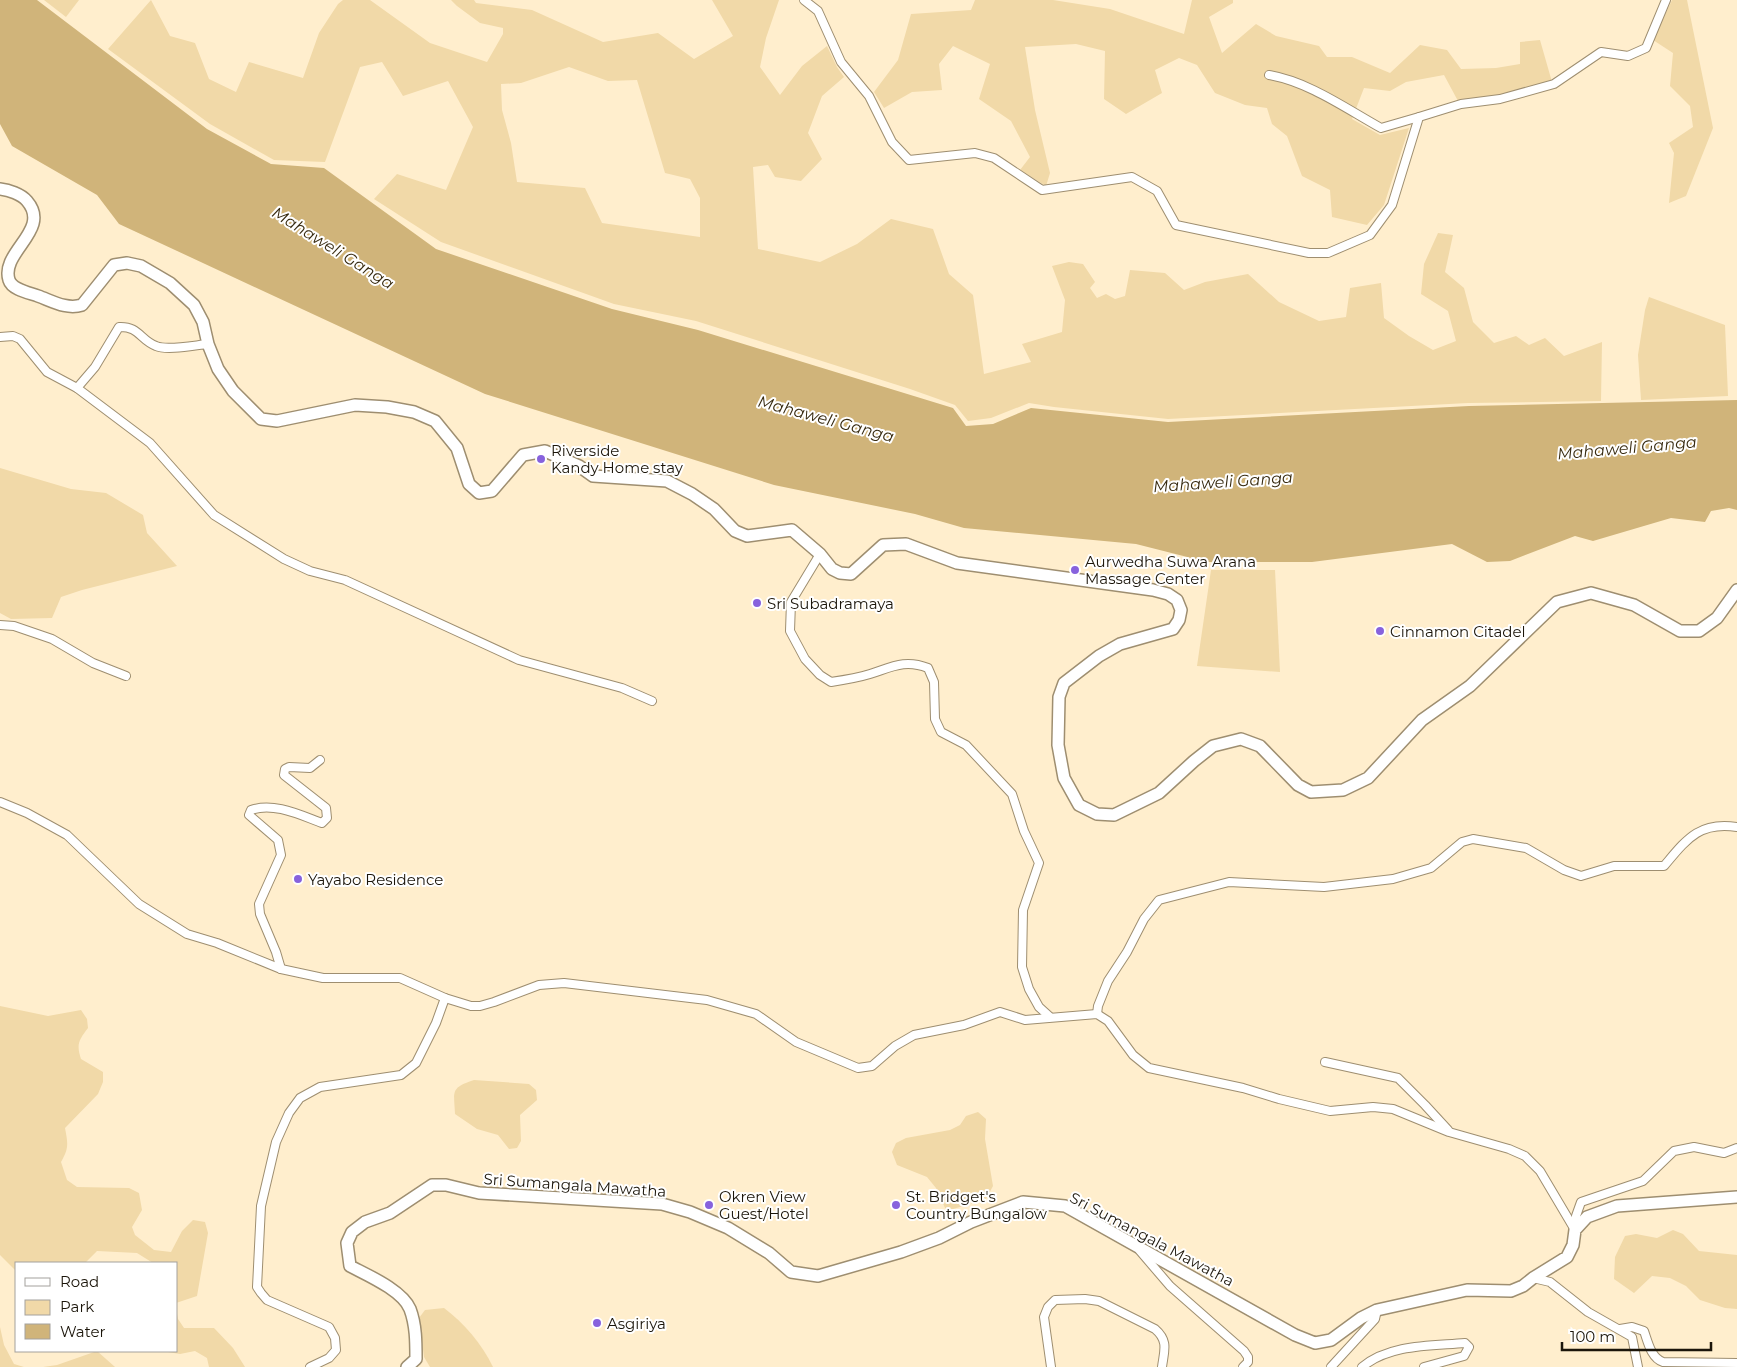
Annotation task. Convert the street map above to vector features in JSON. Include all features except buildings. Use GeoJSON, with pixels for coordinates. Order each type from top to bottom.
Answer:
{"type":"FeatureCollection","features":[{"type":"Feature","properties":{"kind":"street"},"geometry":{"type":"LineString","coordinates":[[804,0],[818,11],[841,62],[869,96],[892,142],[909,160],[975,153],[994,158],[1042,190],[1132,178],[1157,191],[1176,225],[1309,253],[1328,253],[1370,235],[1392,205],[1419,117]]}},
{"type":"Feature","properties":{"kind":"street"},"geometry":{"type":"LineString","coordinates":[[1269,75],[1284,78],[1326,96],[1381,128],[1461,104],[1500,99],[1554,84],[1601,52],[1628,56],[1646,48],[1666,0]]}},
{"type":"Feature","properties":{"kind":"street"},"geometry":{"type":"LineString","coordinates":[[0,189],[6,189],[24,197],[33,208],[34,217],[29,233],[11,260],[8,271],[9,282],[15,287],[54,302],[76,307],[82,305],[114,265],[127,263],[141,266],[170,282],[194,304],[203,322],[208,344],[218,369],[233,391],[261,419],[277,421],[355,405],[387,407],[414,412],[435,421],[457,448],[470,484],[479,493],[492,491],[523,455],[545,451],[580,466],[593,476],[667,482],[692,494],[714,509],[735,531],[747,536],[792,530],[820,554],[832,569],[840,573],[850,574],[883,545],[906,544],[957,563],[1153,590],[1168,594],[1177,600],[1181,610],[1179,620],[1173,629],[1120,644],[1099,656],[1064,683],[1059,697],[1058,745],[1064,778],[1079,805],[1097,814],[1114,815],[1159,793],[1213,746],[1241,739],[1260,746],[1298,785],[1311,792],[1343,790],[1368,778],[1422,720],[1470,686],[1557,602],[1591,592],[1634,605],[1680,631],[1699,630],[1717,618],[1737,590]]}},
{"type":"Feature","properties":{"kind":"street"},"geometry":{"type":"LineString","coordinates":[[77,388],[95,367],[119,327],[130,326],[157,346],[181,347],[208,344]]}},
{"type":"Feature","properties":{"kind":"street"},"geometry":{"type":"LineString","coordinates":[[0,337],[13,336],[20,339],[47,372],[77,388],[150,443],[214,515],[284,559],[310,571],[346,580],[519,660],[622,688],[652,701]]}},
{"type":"Feature","properties":{"kind":"street"},"geometry":{"type":"LineString","coordinates":[[820,554],[791,602],[790,630],[806,659],[820,676],[831,682],[870,674],[894,665],[916,663],[928,668],[934,682],[935,719],[942,732],[966,745],[1012,794],[1024,831],[1039,864],[1023,910],[1022,967],[1029,989],[1039,1007],[1050,1016]]}},
{"type":"Feature","properties":{"kind":"street"},"geometry":{"type":"LineString","coordinates":[[0,625],[14,626],[52,639],[93,663],[126,676]]}},
{"type":"Feature","properties":{"kind":"street"},"geometry":{"type":"LineString","coordinates":[[281,969],[260,914],[259,904],[281,855],[278,840],[249,815],[251,810],[262,806],[288,811],[322,823],[327,818],[326,808],[284,775],[285,769],[288,767],[310,768],[320,760]]}},
{"type":"Feature","properties":{"kind":"street"},"geometry":{"type":"LineString","coordinates":[[0,802],[27,812],[67,836],[139,904],[187,934],[217,942],[281,969],[324,978],[400,978],[445,998],[471,1006],[480,1006],[539,985],[564,983],[707,1000],[756,1014],[796,1042],[858,1068],[872,1066],[895,1046],[914,1036],[964,1025],[1000,1012],[1025,1020],[1050,1016],[1064,1018],[1096,1014],[1108,1022],[1133,1055],[1149,1068],[1243,1088],[1330,1111],[1373,1107],[1393,1109],[1449,1132],[1509,1149],[1525,1156],[1540,1171],[1575,1230]]}},
{"type":"Feature","properties":{"kind":"street"},"geometry":{"type":"LineString","coordinates":[[1096,1014],[1108,981],[1127,952],[1144,919],[1160,900],[1229,882],[1324,887],[1393,879],[1431,868],[1462,842],[1472,839],[1526,848],[1564,870],[1581,876],[1614,866],[1664,866],[1684,843],[1703,828],[1725,825],[1737,827]]}},
{"type":"Feature","properties":{"kind":"street"},"geometry":{"type":"LineString","coordinates":[[310,1367],[329,1358],[336,1350],[335,1338],[329,1327],[267,1300],[257,1287],[261,1206],[276,1142],[289,1113],[300,1098],[320,1087],[401,1074],[416,1063],[436,1023],[445,998]]}},
{"type":"Feature","properties":{"kind":"street"},"geometry":{"type":"LineString","coordinates":[[1325,1062],[1398,1078],[1449,1132]]}},
{"type":"Feature","properties":{"kind":"street"},"geometry":{"type":"LineString","coordinates":[[1575,1230],[1576,1216],[1582,1202],[1643,1181],[1674,1151],[1694,1147],[1724,1153],[1737,1148]]}},
{"type":"Feature","properties":{"kind":"street","name":"Sri Sumangala Mawatha"},"geometry":{"type":"LineString","coordinates":[[407,1367],[416,1359],[416,1336],[409,1307],[395,1291],[350,1266],[347,1244],[352,1232],[365,1222],[390,1213],[432,1185],[446,1185],[479,1193],[662,1204],[690,1212],[728,1228],[769,1253],[790,1272],[818,1276],[901,1252],[1023,1202],[1065,1206],[1295,1335],[1315,1343],[1331,1340],[1361,1318],[1378,1310],[1467,1290],[1511,1291],[1523,1286],[1567,1257],[1574,1245],[1575,1230]]}},
{"type":"Feature","properties":{"kind":"street"},"geometry":{"type":"LineString","coordinates":[[1575,1230],[1587,1217],[1617,1206],[1737,1197]]}},
{"type":"Feature","properties":{"kind":"street"},"geometry":{"type":"LineString","coordinates":[[1136,1246],[1170,1286],[1244,1350],[1248,1357],[1248,1362],[1243,1367]]}},
{"type":"Feature","properties":{"kind":"street"},"geometry":{"type":"LineString","coordinates":[[1533,1278],[1550,1282],[1588,1312],[1632,1337],[1638,1367]]}},
{"type":"Feature","properties":{"kind":"street"},"geometry":{"type":"LineString","coordinates":[[1051,1367],[1044,1317],[1048,1307],[1055,1300],[1085,1299],[1099,1301],[1155,1329],[1165,1342],[1162,1367]]}},
{"type":"Feature","properties":{"kind":"street"},"geometry":{"type":"LineString","coordinates":[[1332,1367],[1375,1319],[1378,1310]]}},
{"type":"Feature","properties":{"kind":"street"},"geometry":{"type":"LineString","coordinates":[[1620,1329],[1632,1328],[1644,1331],[1653,1354],[1657,1360],[1663,1362],[1737,1363]]}},
{"type":"Feature","properties":{"kind":"street"},"geometry":{"type":"LineString","coordinates":[[1362,1367],[1372,1359],[1398,1350],[1466,1343],[1469,1347],[1464,1356],[1424,1367]]}},
{"type":"Feature","properties":{"kind":"green space"},"geometry":{"type":"Polygon","coordinates":[[[44,0],[79,0],[66,17],[44,0]]]}},
{"type":"Feature","properties":{"kind":"green space"},"geometry":{"type":"Polygon","coordinates":[[[151,0],[170,36],[195,43],[209,79],[236,92],[249,62],[303,78],[319,33],[338,4],[343,0],[370,0],[430,43],[487,62],[503,34],[503,28],[480,23],[451,0],[474,0],[476,3],[532,10],[603,42],[658,33],[694,59],[733,36],[712,0],[779,0],[766,38],[760,67],[780,95],[802,66],[827,46],[844,77],[822,96],[808,133],[822,159],[801,181],[775,177],[768,165],[753,167],[758,249],[820,262],[857,244],[891,219],[933,229],[949,274],[973,295],[984,374],[1031,362],[1022,344],[1062,332],[1065,300],[1052,266],[1069,262],[1083,264],[1095,282],[1090,288],[1097,298],[1106,294],[1115,299],[1125,296],[1130,270],[1165,273],[1184,290],[1205,282],[1248,274],[1279,302],[1319,321],[1346,317],[1350,288],[1381,283],[1384,318],[1433,350],[1456,341],[1448,311],[1421,294],[1424,264],[1438,233],[1453,235],[1445,272],[1464,288],[1473,322],[1494,343],[1516,336],[1529,345],[1545,338],[1564,356],[1602,342],[1601,401],[1468,403],[1168,419],[1029,403],[991,418],[968,421],[955,405],[910,389],[696,321],[614,304],[441,242],[374,199],[397,174],[446,190],[473,127],[448,81],[403,96],[382,62],[360,67],[325,162],[274,160],[210,124],[108,49],[151,0]],[[569,67],[521,83],[501,84],[502,110],[511,143],[517,182],[585,188],[602,223],[700,237],[700,198],[690,179],[665,173],[637,80],[608,81],[569,67]]]}},
{"type":"Feature","properties":{"kind":"green space"},"geometry":{"type":"Polygon","coordinates":[[[975,0],[1053,0],[1110,9],[1184,34],[1192,0],[1233,0],[1233,3],[1209,17],[1222,53],[1256,24],[1276,36],[1319,46],[1327,57],[1352,57],[1390,73],[1420,45],[1447,50],[1461,69],[1496,68],[1520,64],[1520,42],[1540,40],[1552,82],[1499,95],[1458,101],[1444,75],[1406,82],[1390,91],[1364,88],[1352,119],[1380,135],[1409,128],[1384,205],[1367,225],[1332,217],[1330,190],[1302,176],[1287,136],[1272,124],[1267,108],[1245,105],[1215,93],[1197,65],[1179,58],[1155,70],[1162,93],[1126,114],[1104,99],[1105,51],[1076,44],[1025,47],[1035,110],[1050,173],[1046,186],[1020,170],[1030,157],[1011,121],[979,99],[990,64],[953,46],[939,64],[942,90],[912,92],[884,108],[874,92],[898,60],[911,14],[971,10],[975,0]]]}},
{"type":"Feature","properties":{"kind":"green space"},"geometry":{"type":"Polygon","coordinates":[[[1672,0],[1687,0],[1713,128],[1686,196],[1669,203],[1674,153],[1669,143],[1693,127],[1690,106],[1670,86],[1673,53],[1653,40],[1672,0]]]}},
{"type":"Feature","properties":{"kind":"green space"},"geometry":{"type":"Polygon","coordinates":[[[1649,297],[1725,325],[1728,396],[1641,400],[1638,355],[1645,310],[1649,297]]]}},
{"type":"Feature","properties":{"kind":"green space"},"geometry":{"type":"Polygon","coordinates":[[[0,468],[71,489],[106,493],[143,515],[147,533],[177,566],[61,597],[52,618],[11,619],[0,613],[0,468]]]}},
{"type":"Feature","properties":{"kind":"green space"},"geometry":{"type":"Polygon","coordinates":[[[1211,570],[1275,570],[1280,672],[1197,666],[1211,570]]]}},
{"type":"Feature","properties":{"kind":"green space"},"geometry":{"type":"Polygon","coordinates":[[[0,1006],[48,1016],[81,1010],[87,1019],[88,1028],[79,1042],[81,1059],[103,1072],[103,1082],[98,1094],[65,1128],[67,1146],[61,1162],[67,1180],[77,1187],[129,1188],[139,1193],[142,1210],[132,1227],[135,1235],[154,1250],[171,1252],[182,1231],[193,1220],[205,1222],[208,1233],[197,1296],[178,1302],[178,1262],[151,1262],[137,1253],[97,1251],[86,1262],[15,1262],[15,1270],[0,1255],[0,1006]]]}},
{"type":"Feature","properties":{"kind":"green space"},"geometry":{"type":"Polygon","coordinates":[[[474,1080],[529,1084],[536,1090],[537,1100],[520,1115],[521,1141],[517,1148],[509,1149],[498,1135],[477,1129],[455,1114],[455,1091],[461,1085],[474,1080]]]}},
{"type":"Feature","properties":{"kind":"green space"},"geometry":{"type":"Polygon","coordinates":[[[978,1112],[986,1119],[985,1139],[993,1186],[986,1199],[950,1210],[945,1208],[936,1188],[927,1177],[897,1165],[892,1152],[896,1143],[906,1138],[950,1130],[960,1125],[966,1116],[978,1112]]]}},
{"type":"Feature","properties":{"kind":"green space"},"geometry":{"type":"Polygon","coordinates":[[[1673,1230],[1683,1234],[1699,1251],[1737,1255],[1737,1309],[1725,1308],[1700,1300],[1686,1286],[1670,1278],[1652,1276],[1634,1293],[1614,1279],[1615,1257],[1625,1236],[1636,1234],[1657,1238],[1673,1230]]]}},
{"type":"Feature","properties":{"kind":"green space"},"geometry":{"type":"Polygon","coordinates":[[[444,1308],[459,1320],[472,1335],[484,1350],[493,1367],[430,1367],[424,1357],[419,1318],[425,1310],[444,1308]]]}},
{"type":"Feature","properties":{"kind":"green space"},"geometry":{"type":"Polygon","coordinates":[[[178,1319],[184,1328],[214,1328],[233,1348],[245,1367],[209,1367],[207,1358],[195,1351],[180,1354],[168,1352],[178,1352],[178,1319]]]}},
{"type":"Feature","properties":{"kind":"green space"},"geometry":{"type":"Polygon","coordinates":[[[0,1327],[4,1345],[14,1364],[24,1367],[0,1367],[0,1327]]]}},
{"type":"Feature","properties":{"kind":"green space"},"geometry":{"type":"Polygon","coordinates":[[[98,1352],[115,1367],[43,1367],[57,1365],[98,1352]]]}},
{"type":"Feature","properties":{"kind":"water","name":"Mahaweli Ganga"},"geometry":{"type":"Polygon","coordinates":[[[0,0],[37,0],[207,129],[271,164],[324,168],[436,249],[612,309],[698,330],[953,408],[966,426],[993,424],[1031,408],[1168,422],[1469,406],[1737,400],[1737,510],[1729,508],[1711,511],[1705,522],[1671,518],[1593,541],[1575,536],[1510,561],[1487,562],[1452,544],[1312,562],[1207,562],[1136,544],[964,528],[915,514],[774,485],[485,394],[119,224],[97,195],[12,146],[0,124],[0,0]]]}},
{"type":"Feature","properties":{"kind":"place","name":"Riverside Kandy Home stay"},"geometry":{"type":"Point","coordinates":[541,459]}},
{"type":"Feature","properties":{"kind":"place","name":"Aurwedha Suwa Arana Massage Center"},"geometry":{"type":"Point","coordinates":[1075,570]}},
{"type":"Feature","properties":{"kind":"place","name":"Sri Subadramaya"},"geometry":{"type":"Point","coordinates":[757,603]}},
{"type":"Feature","properties":{"kind":"place","name":"Cinnamon Citadel"},"geometry":{"type":"Point","coordinates":[1380,631]}},
{"type":"Feature","properties":{"kind":"place","name":"Yayabo Residence"},"geometry":{"type":"Point","coordinates":[298,879]}},
{"type":"Feature","properties":{"kind":"place","name":"Okren View Guest/Hotel"},"geometry":{"type":"Point","coordinates":[709,1205]}},
{"type":"Feature","properties":{"kind":"place","name":"St. Bridget's Country Bungalow"},"geometry":{"type":"Point","coordinates":[896,1205]}},
{"type":"Feature","properties":{"kind":"place","name":"Asgiriya"},"geometry":{"type":"Point","coordinates":[597,1323]}}]}
